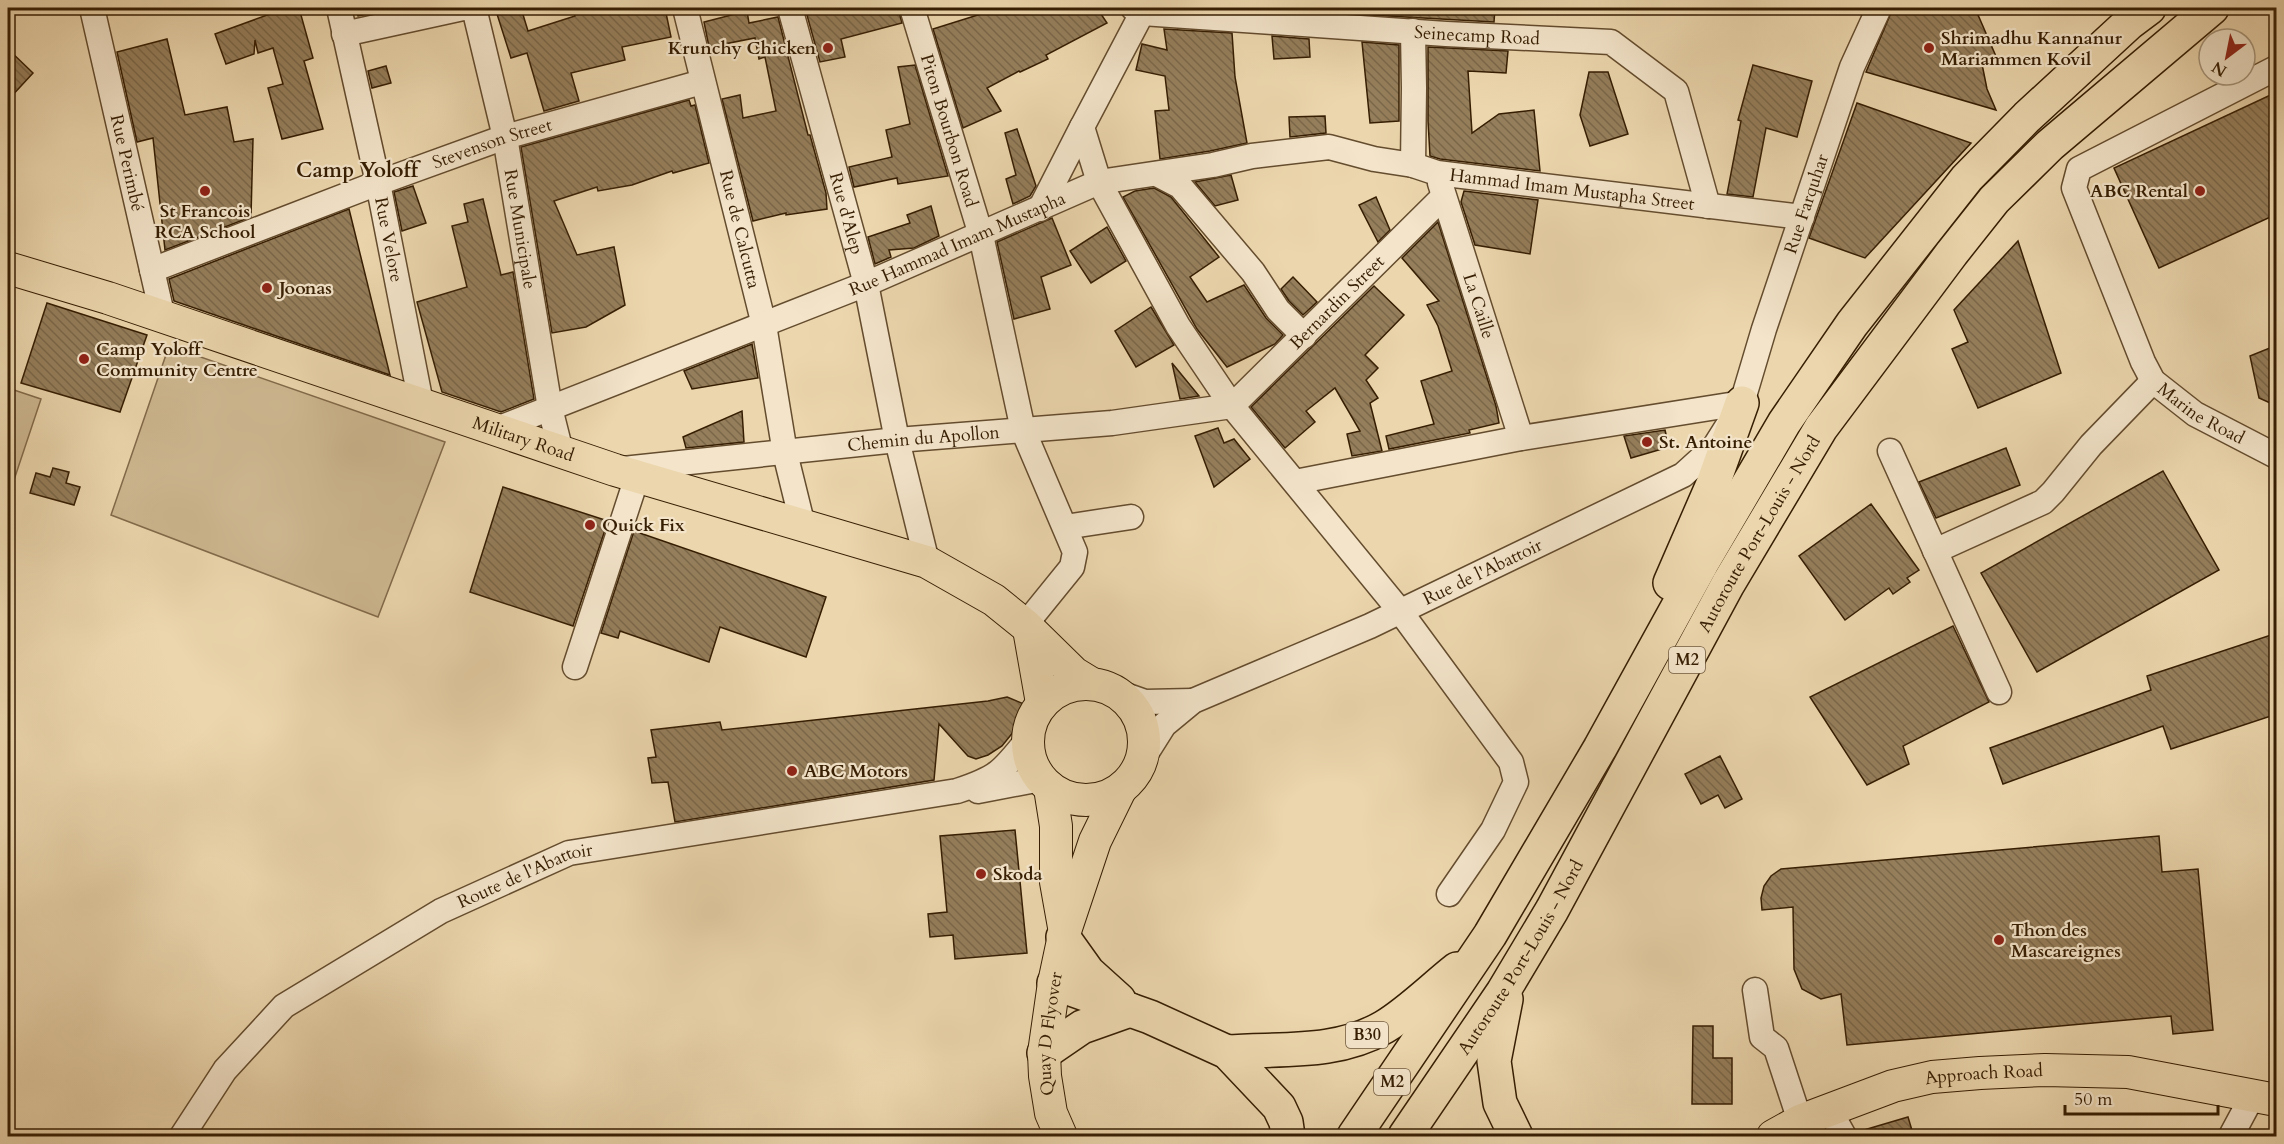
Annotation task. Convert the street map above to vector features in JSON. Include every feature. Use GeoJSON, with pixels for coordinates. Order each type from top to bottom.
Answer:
{"type":"FeatureCollection","features":[{"type":"Feature","properties":{"kind":"highway","name":"Autoroute Port-Louis - Nord"},"geometry":{"type":"LineString","coordinates":[[1354,1137],[1480,950],[1600,748],[1702,563],[1784,423],[1852,324],[1967,178],[2027,117],[2129,23],[2149,8]]}},
{"type":"Feature","properties":{"kind":"highway","name":"Autoroute Port-Louis - Nord"},"geometry":{"type":"LineString","coordinates":[[1405,1137],[1509,982],[1552,910],[1728,584],[1821,428],[1994,200],[2050,145],[2211,8]]}},
{"type":"Feature","properties":{"kind":"highway"},"geometry":{"type":"LineString","coordinates":[[1600,748],[1713,484],[1742,403]]}},
{"type":"Feature","properties":{"kind":"highway"},"geometry":{"type":"LineString","coordinates":[[1064,934],[1088,972],[1130,1010]]}},
{"type":"Feature","properties":{"kind":"highway","name":"B30"},"geometry":{"type":"LineString","coordinates":[[1227,1052],[1292,1051],[1336,1046],[1362,1037],[1386,1026],[1480,950]]}},
{"type":"Feature","properties":{"kind":"highway"},"geometry":{"type":"LineString","coordinates":[[1054,982],[1130,1010],[1227,1052],[1279,1107],[1286,1122],[1288,1137]]}},
{"type":"Feature","properties":{"kind":"highway"},"geometry":{"type":"LineString","coordinates":[[1509,982],[1494,1061],[1500,1103],[1516,1137]]}},
{"type":"Feature","properties":{"kind":"highway"},"geometry":{"type":"LineString","coordinates":[[1044,1053],[1082,1027],[1130,1010]]}},
{"type":"Feature","properties":{"kind":"main road","name":"Military Road"},"geometry":{"type":"LineString","coordinates":[[8,268],[108,298],[626,473],[927,562],[994,600],[1027,627],[1074,673],[1103,688]]}},
{"type":"Feature","properties":{"kind":"main road"},"geometry":{"type":"LineString","coordinates":[[1027,627],[1042,703]]}},
{"type":"Feature","properties":{"kind":"main road"},"geometry":{"type":"LineString","coordinates":[[1046,784],[1066,797],[1085,800],[1104,798],[1120,790],[1133,777],[1142,760],[1145,744],[1143,728],[1137,713],[1127,701],[1103,688],[1078,684],[1065,688],[1042,703],[1030,725],[1028,739],[1031,760],[1046,784],[1056,826],[1056,882],[1064,934]]}},
{"type":"Feature","properties":{"kind":"main road","name":"Quay D Flyover"},"geometry":{"type":"LineString","coordinates":[[1061,1137],[1051,1113],[1045,1077],[1044,1053],[1054,982],[1064,934],[1095,840],[1120,790]]}},
{"type":"Feature","properties":{"kind":"main road","name":"Approach Road"},"geometry":{"type":"LineString","coordinates":[[1773,1137],[1800,1121],[1837,1124],[1882,1090],[1932,1077],[2045,1070],[2128,1072],[2265,1097]]}},
{"type":"Feature","properties":{"kind":"street","name":"Rue Perimbé"},"geometry":{"type":"LineString","coordinates":[[92,8],[163,318]]}},
{"type":"Feature","properties":{"kind":"street","name":"Rue Velore"},"geometry":{"type":"LineString","coordinates":[[339,8],[378,183],[421,403]]}},
{"type":"Feature","properties":{"kind":"street"},"geometry":{"type":"LineString","coordinates":[[344,34],[463,8]]}},
{"type":"Feature","properties":{"kind":"street","name":"Rue Municipale"},"geometry":{"type":"LineString","coordinates":[[474,8],[505,137],[550,408],[561,452]]}},
{"type":"Feature","properties":{"kind":"street","name":"Rue de Calcutta"},"geometry":{"type":"LineString","coordinates":[[685,8],[764,325],[785,453],[803,526]]}},
{"type":"Feature","properties":{"kind":"street","name":"Rue d'Alep"},"geometry":{"type":"LineString","coordinates":[[790,8],[866,284],[897,440],[927,562]]}},
{"type":"Feature","properties":{"kind":"street","name":"Piton Bourbon Road"},"geometry":{"type":"LineString","coordinates":[[912,8],[981,235],[1023,430],[1075,552],[1072,567],[1027,627]]}},
{"type":"Feature","properties":{"kind":"street","name":"Rue Farquhar"},"geometry":{"type":"LineString","coordinates":[[1742,403],[1764,329],[1852,67],[1879,8]]}},
{"type":"Feature","properties":{"kind":"street"},"geometry":{"type":"LineString","coordinates":[[1040,209],[1138,10]]}},
{"type":"Feature","properties":{"kind":"street","name":"Seinecamp Road"},"geometry":{"type":"LineString","coordinates":[[1138,10],[1413,31],[1611,42],[1676,91],[1708,206]]}},
{"type":"Feature","properties":{"kind":"street"},"geometry":{"type":"LineString","coordinates":[[1413,31],[1413,165]]}},
{"type":"Feature","properties":{"kind":"street","name":"Marine Road"},"geometry":{"type":"LineString","coordinates":[[2277,68],[2079,169],[2074,188],[2142,362],[2153,381],[2195,414],[2277,456]]}},
{"type":"Feature","properties":{"kind":"street","name":"Stevenson Street"},"geometry":{"type":"LineString","coordinates":[[152,270],[505,137],[702,82]]}},
{"type":"Feature","properties":{"kind":"street"},"geometry":{"type":"LineString","coordinates":[[1082,127],[1099,183],[1178,326],[1232,406],[1400,611],[1511,762],[1516,782],[1493,830],[1449,894]]}},
{"type":"Feature","properties":{"kind":"street","name":"Rue Hammad Imam Mustapha"},"geometry":{"type":"LineString","coordinates":[[496,429],[866,284],[1099,183],[1213,165],[1251,156],[1329,147],[1374,159],[1413,165],[1437,173]]}},
{"type":"Feature","properties":{"kind":"street","name":"Hammad Imam Mustapha Street"},"geometry":{"type":"LineString","coordinates":[[1437,173],[1708,206]]}},
{"type":"Feature","properties":{"kind":"street","name":"La Caille"},"geometry":{"type":"LineString","coordinates":[[1437,173],[1521,438]]}},
{"type":"Feature","properties":{"kind":"street"},"geometry":{"type":"LineString","coordinates":[[1157,174],[1179,186],[1252,272],[1278,310],[1304,336]]}},
{"type":"Feature","properties":{"kind":"street","name":"Bernardin Street"},"geometry":{"type":"LineString","coordinates":[[1232,406],[1443,197]]}},
{"type":"Feature","properties":{"kind":"street"},"geometry":{"type":"LineString","coordinates":[[1708,206],[1802,217]]}},
{"type":"Feature","properties":{"kind":"street"},"geometry":{"type":"LineString","coordinates":[[1935,551],[2043,502],[2054,492],[2091,445],[2153,381]]}},
{"type":"Feature","properties":{"kind":"street"},"geometry":{"type":"LineString","coordinates":[[1295,482],[1521,438],[1742,403]]}},
{"type":"Feature","properties":{"kind":"street","name":"Rue de l'Abattoir"},"geometry":{"type":"LineString","coordinates":[[1142,760],[1164,725],[1193,701],[1400,611],[1683,475],[1715,446],[1742,403]]}},
{"type":"Feature","properties":{"kind":"street","name":"Chemin du Apollon"},"geometry":{"type":"LineString","coordinates":[[626,473],[897,440],[1112,423],[1232,406]]}},
{"type":"Feature","properties":{"kind":"street"},"geometry":{"type":"LineString","coordinates":[[1890,451],[1999,692]]}},
{"type":"Feature","properties":{"kind":"street"},"geometry":{"type":"LineString","coordinates":[[575,667],[626,473]]}},
{"type":"Feature","properties":{"kind":"street"},"geometry":{"type":"LineString","coordinates":[[1065,526],[1131,517]]}},
{"type":"Feature","properties":{"kind":"street","name":"Rue de l'Abattoir"},"geometry":{"type":"LineString","coordinates":[[1103,688],[1145,702],[1193,701]]}},
{"type":"Feature","properties":{"kind":"street","name":"Route de l'Abattoir"},"geometry":{"type":"LineString","coordinates":[[182,1137],[225,1070],[284,1006],[441,911],[569,852],[957,790],[987,781],[1007,766],[1028,739]]}},
{"type":"Feature","properties":{"kind":"street","name":"Route de l'Abattoir"},"geometry":{"type":"LineString","coordinates":[[957,790],[986,791],[1046,784]]}},
{"type":"Feature","properties":{"kind":"street"},"geometry":{"type":"LineString","coordinates":[[1755,990],[1762,1037],[1776,1048],[1800,1121]]}},
{"type":"Feature","properties":{"kind":"street"},"geometry":{"type":"LineString","coordinates":[[2231,1137],[2265,1097]]}},
{"type":"Feature","properties":{"kind":"shaded area"},"geometry":{"type":"Polygon","coordinates":[[[169,346],[445,442],[378,617],[111,515],[169,346]]]}},
{"type":"Feature","properties":{"kind":"shaded area"},"geometry":{"type":"Polygon","coordinates":[[[8,388],[41,399],[12,486],[8,484],[8,388]]]}},
{"type":"Feature","properties":{"kind":"building"},"geometry":{"type":"Polygon","coordinates":[[[268,8],[299,8],[313,58],[304,61],[323,129],[282,139],[268,88],[283,84],[273,48],[258,53],[255,40],[254,54],[226,64],[215,34],[270,14],[268,8]]]}},
{"type":"Feature","properties":{"kind":"building"},"geometry":{"type":"Polygon","coordinates":[[[355,8],[399,8],[358,16],[355,8]]]}},
{"type":"Feature","properties":{"kind":"building"},"geometry":{"type":"Polygon","coordinates":[[[521,8],[528,31],[575,16],[573,8],[665,8],[671,37],[622,47],[625,60],[571,73],[579,101],[544,111],[527,53],[511,58],[497,14],[521,8]]]}},
{"type":"Feature","properties":{"kind":"building"},"geometry":{"type":"Polygon","coordinates":[[[805,8],[898,8],[902,23],[841,39],[845,57],[820,62],[805,8]]]}},
{"type":"Feature","properties":{"kind":"building"},"geometry":{"type":"Polygon","coordinates":[[[1000,8],[1097,8],[1107,23],[1046,55],[1048,59],[987,88],[1001,111],[963,128],[933,29],[1000,8]]]}},
{"type":"Feature","properties":{"kind":"building"},"geometry":{"type":"Polygon","coordinates":[[[1370,8],[1495,8],[1494,22],[1370,15],[1370,8]]]}},
{"type":"Feature","properties":{"kind":"building","name":"Shrimadhu Kannanur Mariammen Kovil"},"geometry":{"type":"Polygon","coordinates":[[[1893,8],[1975,8],[1998,61],[1982,64],[1987,89],[1996,110],[1866,72],[1893,8]]]}},
{"type":"Feature","properties":{"kind":"building"},"geometry":{"type":"Polygon","coordinates":[[[747,11],[749,23],[778,17],[808,135],[810,135],[826,193],[827,209],[786,215],[786,213],[753,221],[722,99],[740,95],[743,118],[776,111],[765,57],[759,59],[755,38],[709,47],[704,22],[747,11]]]}},
{"type":"Feature","properties":{"kind":"building"},"geometry":{"type":"Polygon","coordinates":[[[1164,29],[1232,33],[1235,77],[1247,143],[1160,159],[1155,111],[1169,110],[1165,76],[1136,70],[1142,44],[1167,50],[1164,29]]]}},
{"type":"Feature","properties":{"kind":"building"},"geometry":{"type":"Polygon","coordinates":[[[1272,36],[1309,39],[1310,57],[1274,59],[1272,36]]]}},
{"type":"Feature","properties":{"kind":"building"},"geometry":{"type":"Polygon","coordinates":[[[167,39],[185,115],[227,107],[234,142],[253,139],[251,217],[165,250],[153,138],[137,142],[117,52],[167,39]]]}},
{"type":"Feature","properties":{"kind":"building"},"geometry":{"type":"Polygon","coordinates":[[[1362,42],[1399,45],[1399,121],[1370,123],[1362,42]]]}},
{"type":"Feature","properties":{"kind":"building"},"geometry":{"type":"Polygon","coordinates":[[[1428,47],[1508,51],[1506,73],[1468,71],[1472,133],[1499,114],[1534,110],[1540,171],[1430,156],[1428,47]]]}},
{"type":"Feature","properties":{"kind":"building"},"geometry":{"type":"Polygon","coordinates":[[[8,49],[33,73],[8,100],[8,49]]]}},
{"type":"Feature","properties":{"kind":"building"},"geometry":{"type":"Polygon","coordinates":[[[915,65],[948,176],[898,184],[897,178],[854,187],[849,167],[892,157],[886,130],[910,124],[898,67],[915,65]]]}},
{"type":"Feature","properties":{"kind":"building"},"geometry":{"type":"Polygon","coordinates":[[[1753,65],[1812,81],[1797,137],[1766,128],[1753,197],[1727,194],[1741,121],[1738,120],[1753,65]]]}},
{"type":"Feature","properties":{"kind":"building"},"geometry":{"type":"Polygon","coordinates":[[[386,66],[391,83],[372,88],[368,71],[386,66]]]}},
{"type":"Feature","properties":{"kind":"building"},"geometry":{"type":"Polygon","coordinates":[[[1589,72],[1608,72],[1628,134],[1590,146],[1580,115],[1589,72]]]}},
{"type":"Feature","properties":{"kind":"building","name":"ABC Rental"},"geometry":{"type":"Polygon","coordinates":[[[2277,92],[2277,214],[2159,268],[2114,168],[2277,92]]]}},
{"type":"Feature","properties":{"kind":"building"},"geometry":{"type":"Polygon","coordinates":[[[689,100],[691,106],[695,105],[709,163],[673,173],[672,171],[632,185],[598,191],[597,187],[554,201],[577,255],[614,247],[625,305],[586,327],[552,333],[521,147],[689,100]]]}},
{"type":"Feature","properties":{"kind":"building"},"geometry":{"type":"Polygon","coordinates":[[[1857,103],[1971,143],[1865,258],[1809,238],[1857,103]]]}},
{"type":"Feature","properties":{"kind":"building"},"geometry":{"type":"Polygon","coordinates":[[[1325,116],[1326,133],[1290,137],[1289,117],[1325,116]]]}},
{"type":"Feature","properties":{"kind":"building"},"geometry":{"type":"Polygon","coordinates":[[[1017,129],[1036,186],[1030,196],[1013,204],[1006,179],[1016,175],[1005,133],[1017,129]]]}},
{"type":"Feature","properties":{"kind":"building"},"geometry":{"type":"Polygon","coordinates":[[[1231,175],[1238,200],[1215,206],[1195,182],[1231,175]]]}},
{"type":"Feature","properties":{"kind":"building"},"geometry":{"type":"Polygon","coordinates":[[[413,186],[426,223],[402,231],[394,192],[413,186]]]}},
{"type":"Feature","properties":{"kind":"building"},"geometry":{"type":"Polygon","coordinates":[[[1154,188],[1171,197],[1219,257],[1190,277],[1207,302],[1244,285],[1266,318],[1283,335],[1275,344],[1227,367],[1197,329],[1123,197],[1135,191],[1154,188]]]}},
{"type":"Feature","properties":{"kind":"building"},"geometry":{"type":"Polygon","coordinates":[[[1464,191],[1538,200],[1530,254],[1475,245],[1461,202],[1464,191]]]}},
{"type":"Feature","properties":{"kind":"building"},"geometry":{"type":"Polygon","coordinates":[[[1376,197],[1390,230],[1378,242],[1359,205],[1376,197]]]}},
{"type":"Feature","properties":{"kind":"building"},"geometry":{"type":"Polygon","coordinates":[[[483,199],[501,275],[513,272],[534,399],[501,412],[442,392],[417,302],[467,287],[452,226],[468,222],[464,204],[483,199]]]}},
{"type":"Feature","properties":{"kind":"building"},"geometry":{"type":"Polygon","coordinates":[[[931,206],[939,236],[914,248],[889,250],[891,257],[875,264],[868,237],[910,223],[907,215],[931,206]]]}},
{"type":"Feature","properties":{"kind":"building","name":"Joonas"},"geometry":{"type":"Polygon","coordinates":[[[349,209],[390,375],[174,301],[169,279],[349,209]]]}},
{"type":"Feature","properties":{"kind":"building"},"geometry":{"type":"Polygon","coordinates":[[[1052,218],[1071,265],[1041,277],[1050,309],[1014,319],[997,242],[1052,218]]]}},
{"type":"Feature","properties":{"kind":"building"},"geometry":{"type":"Polygon","coordinates":[[[1438,222],[1496,406],[1499,423],[1469,430],[1470,433],[1389,449],[1386,436],[1434,424],[1421,381],[1452,371],[1438,326],[1427,305],[1439,301],[1402,258],[1438,222]]]}},
{"type":"Feature","properties":{"kind":"building"},"geometry":{"type":"Polygon","coordinates":[[[1107,227],[1126,261],[1091,283],[1070,251],[1107,227]]]}},
{"type":"Feature","properties":{"kind":"building"},"geometry":{"type":"Polygon","coordinates":[[[2018,241],[2061,373],[1978,408],[1952,349],[1968,342],[1954,310],[2018,241]]]}},
{"type":"Feature","properties":{"kind":"building"},"geometry":{"type":"Polygon","coordinates":[[[1293,277],[1317,302],[1303,315],[1281,289],[1293,277]]]}},
{"type":"Feature","properties":{"kind":"building"},"geometry":{"type":"Polygon","coordinates":[[[1374,286],[1404,315],[1365,355],[1378,368],[1366,380],[1378,398],[1370,403],[1382,451],[1352,456],[1347,434],[1360,431],[1335,388],[1306,411],[1315,422],[1285,448],[1251,407],[1374,286]]]}},
{"type":"Feature","properties":{"kind":"building","name":"Camp Yoloff Community Centre"},"geometry":{"type":"Polygon","coordinates":[[[47,303],[147,335],[120,412],[21,383],[47,303]]]}},
{"type":"Feature","properties":{"kind":"building"},"geometry":{"type":"Polygon","coordinates":[[[1151,307],[1174,345],[1136,367],[1115,331],[1151,307]]]}},
{"type":"Feature","properties":{"kind":"building"},"geometry":{"type":"Polygon","coordinates":[[[752,344],[758,378],[692,389],[684,371],[752,344]]]}},
{"type":"Feature","properties":{"kind":"building"},"geometry":{"type":"Polygon","coordinates":[[[2277,345],[2277,406],[2259,398],[2250,356],[2277,345]]]}},
{"type":"Feature","properties":{"kind":"building"},"geometry":{"type":"Polygon","coordinates":[[[1172,363],[1199,396],[1180,399],[1172,363]]]}},
{"type":"Feature","properties":{"kind":"building"},"geometry":{"type":"Polygon","coordinates":[[[742,411],[744,442],[686,448],[683,437],[742,411]]]}},
{"type":"Feature","properties":{"kind":"building"},"geometry":{"type":"Polygon","coordinates":[[[1218,428],[1224,443],[1234,439],[1250,459],[1214,487],[1195,436],[1218,428]]]}},
{"type":"Feature","properties":{"kind":"building","name":"St. Antoine"},"geometry":{"type":"Polygon","coordinates":[[[1665,430],[1669,447],[1631,458],[1624,436],[1665,430]]]}},
{"type":"Feature","properties":{"kind":"building"},"geometry":{"type":"Polygon","coordinates":[[[2006,448],[2020,485],[1936,518],[1919,482],[2006,448]]]}},
{"type":"Feature","properties":{"kind":"building"},"geometry":{"type":"Polygon","coordinates":[[[53,468],[69,472],[66,483],[80,487],[74,505],[30,493],[36,473],[50,477],[53,468]]]}},
{"type":"Feature","properties":{"kind":"building"},"geometry":{"type":"Polygon","coordinates":[[[2163,471],[2219,570],[2037,672],[1981,573],[2163,471]]]}},
{"type":"Feature","properties":{"kind":"building"},"geometry":{"type":"Polygon","coordinates":[[[503,487],[608,521],[573,626],[470,592],[503,487]]]}},
{"type":"Feature","properties":{"kind":"building"},"geometry":{"type":"Polygon","coordinates":[[[1871,504],[1919,570],[1907,578],[1910,582],[1893,594],[1889,588],[1845,620],[1799,556],[1871,504]]]}},
{"type":"Feature","properties":{"kind":"building"},"geometry":{"type":"Polygon","coordinates":[[[634,531],[826,597],[806,657],[720,627],[709,662],[620,631],[618,638],[601,633],[634,531]]]}},
{"type":"Feature","properties":{"kind":"building"},"geometry":{"type":"Polygon","coordinates":[[[1953,626],[1989,702],[1903,746],[1909,764],[1867,785],[1810,697],[1953,626]]]}},
{"type":"Feature","properties":{"kind":"building"},"geometry":{"type":"Polygon","coordinates":[[[2277,633],[2277,714],[2171,749],[2163,726],[2003,784],[1990,748],[2151,690],[2147,676],[2277,633]]]}},
{"type":"Feature","properties":{"kind":"building","name":"ABC Motors"},"geometry":{"type":"Polygon","coordinates":[[[1007,697],[1024,704],[1025,708],[1014,731],[1002,746],[988,755],[976,759],[968,756],[939,724],[934,780],[675,822],[668,782],[652,783],[648,758],[656,757],[651,730],[720,722],[722,730],[1007,697]]]}},
{"type":"Feature","properties":{"kind":"building"},"geometry":{"type":"Polygon","coordinates":[[[1720,756],[1742,799],[1725,808],[1718,795],[1701,804],[1685,774],[1720,756]]]}},
{"type":"Feature","properties":{"kind":"building","name":"Skoda"},"geometry":{"type":"Polygon","coordinates":[[[1015,830],[1027,953],[955,959],[953,935],[930,937],[928,914],[947,912],[940,836],[1015,830]]]}},
{"type":"Feature","properties":{"kind":"building","name":"Thon des Mascareignes"},"geometry":{"type":"Polygon","coordinates":[[[2159,836],[2162,872],[2198,869],[2213,1030],[2173,1034],[2171,1016],[1847,1045],[1841,994],[1821,999],[1802,989],[1794,969],[1793,907],[1762,910],[1761,898],[1764,886],[1771,876],[1781,869],[2159,836]]]}},
{"type":"Feature","properties":{"kind":"building"},"geometry":{"type":"Polygon","coordinates":[[[1693,1026],[1713,1026],[1713,1058],[1732,1058],[1732,1104],[1692,1104],[1693,1026]]]}},
{"type":"Feature","properties":{"kind":"building"},"geometry":{"type":"Polygon","coordinates":[[[1908,1117],[1914,1137],[1858,1137],[1857,1132],[1908,1117]]]}},
{"type":"Feature","properties":{"kind":"place","name":"Krunchy Chicken"},"geometry":{"type":"Point","coordinates":[828,48]}},
{"type":"Feature","properties":{"kind":"place","name":"Shrimadhu Kannanur Mariammen Kovil"},"geometry":{"type":"Point","coordinates":[1929,48]}},
{"type":"Feature","properties":{"kind":"place","name":"St Francois RCA School"},"geometry":{"type":"Point","coordinates":[205,191]}},
{"type":"Feature","properties":{"kind":"place","name":"ABC Rental"},"geometry":{"type":"Point","coordinates":[2200,191]}},
{"type":"Feature","properties":{"kind":"place","name":"Joonas"},"geometry":{"type":"Point","coordinates":[267,288]}},
{"type":"Feature","properties":{"kind":"place","name":"Camp Yoloff Community Centre"},"geometry":{"type":"Point","coordinates":[84,359]}},
{"type":"Feature","properties":{"kind":"place","name":"St. Antoine"},"geometry":{"type":"Point","coordinates":[1647,442]}},
{"type":"Feature","properties":{"kind":"place","name":"Quick Fix"},"geometry":{"type":"Point","coordinates":[590,525]}},
{"type":"Feature","properties":{"kind":"place","name":"ABC Motors"},"geometry":{"type":"Point","coordinates":[792,771]}},
{"type":"Feature","properties":{"kind":"place","name":"Skoda"},"geometry":{"type":"Point","coordinates":[981,874]}},
{"type":"Feature","properties":{"kind":"place","name":"Thon des Mascareignes"},"geometry":{"type":"Point","coordinates":[1999,940]}},
{"type":"Feature","properties":{"kind":"district","name":"Camp Yoloff"},"geometry":{"type":"Point","coordinates":[357,170]}}]}
